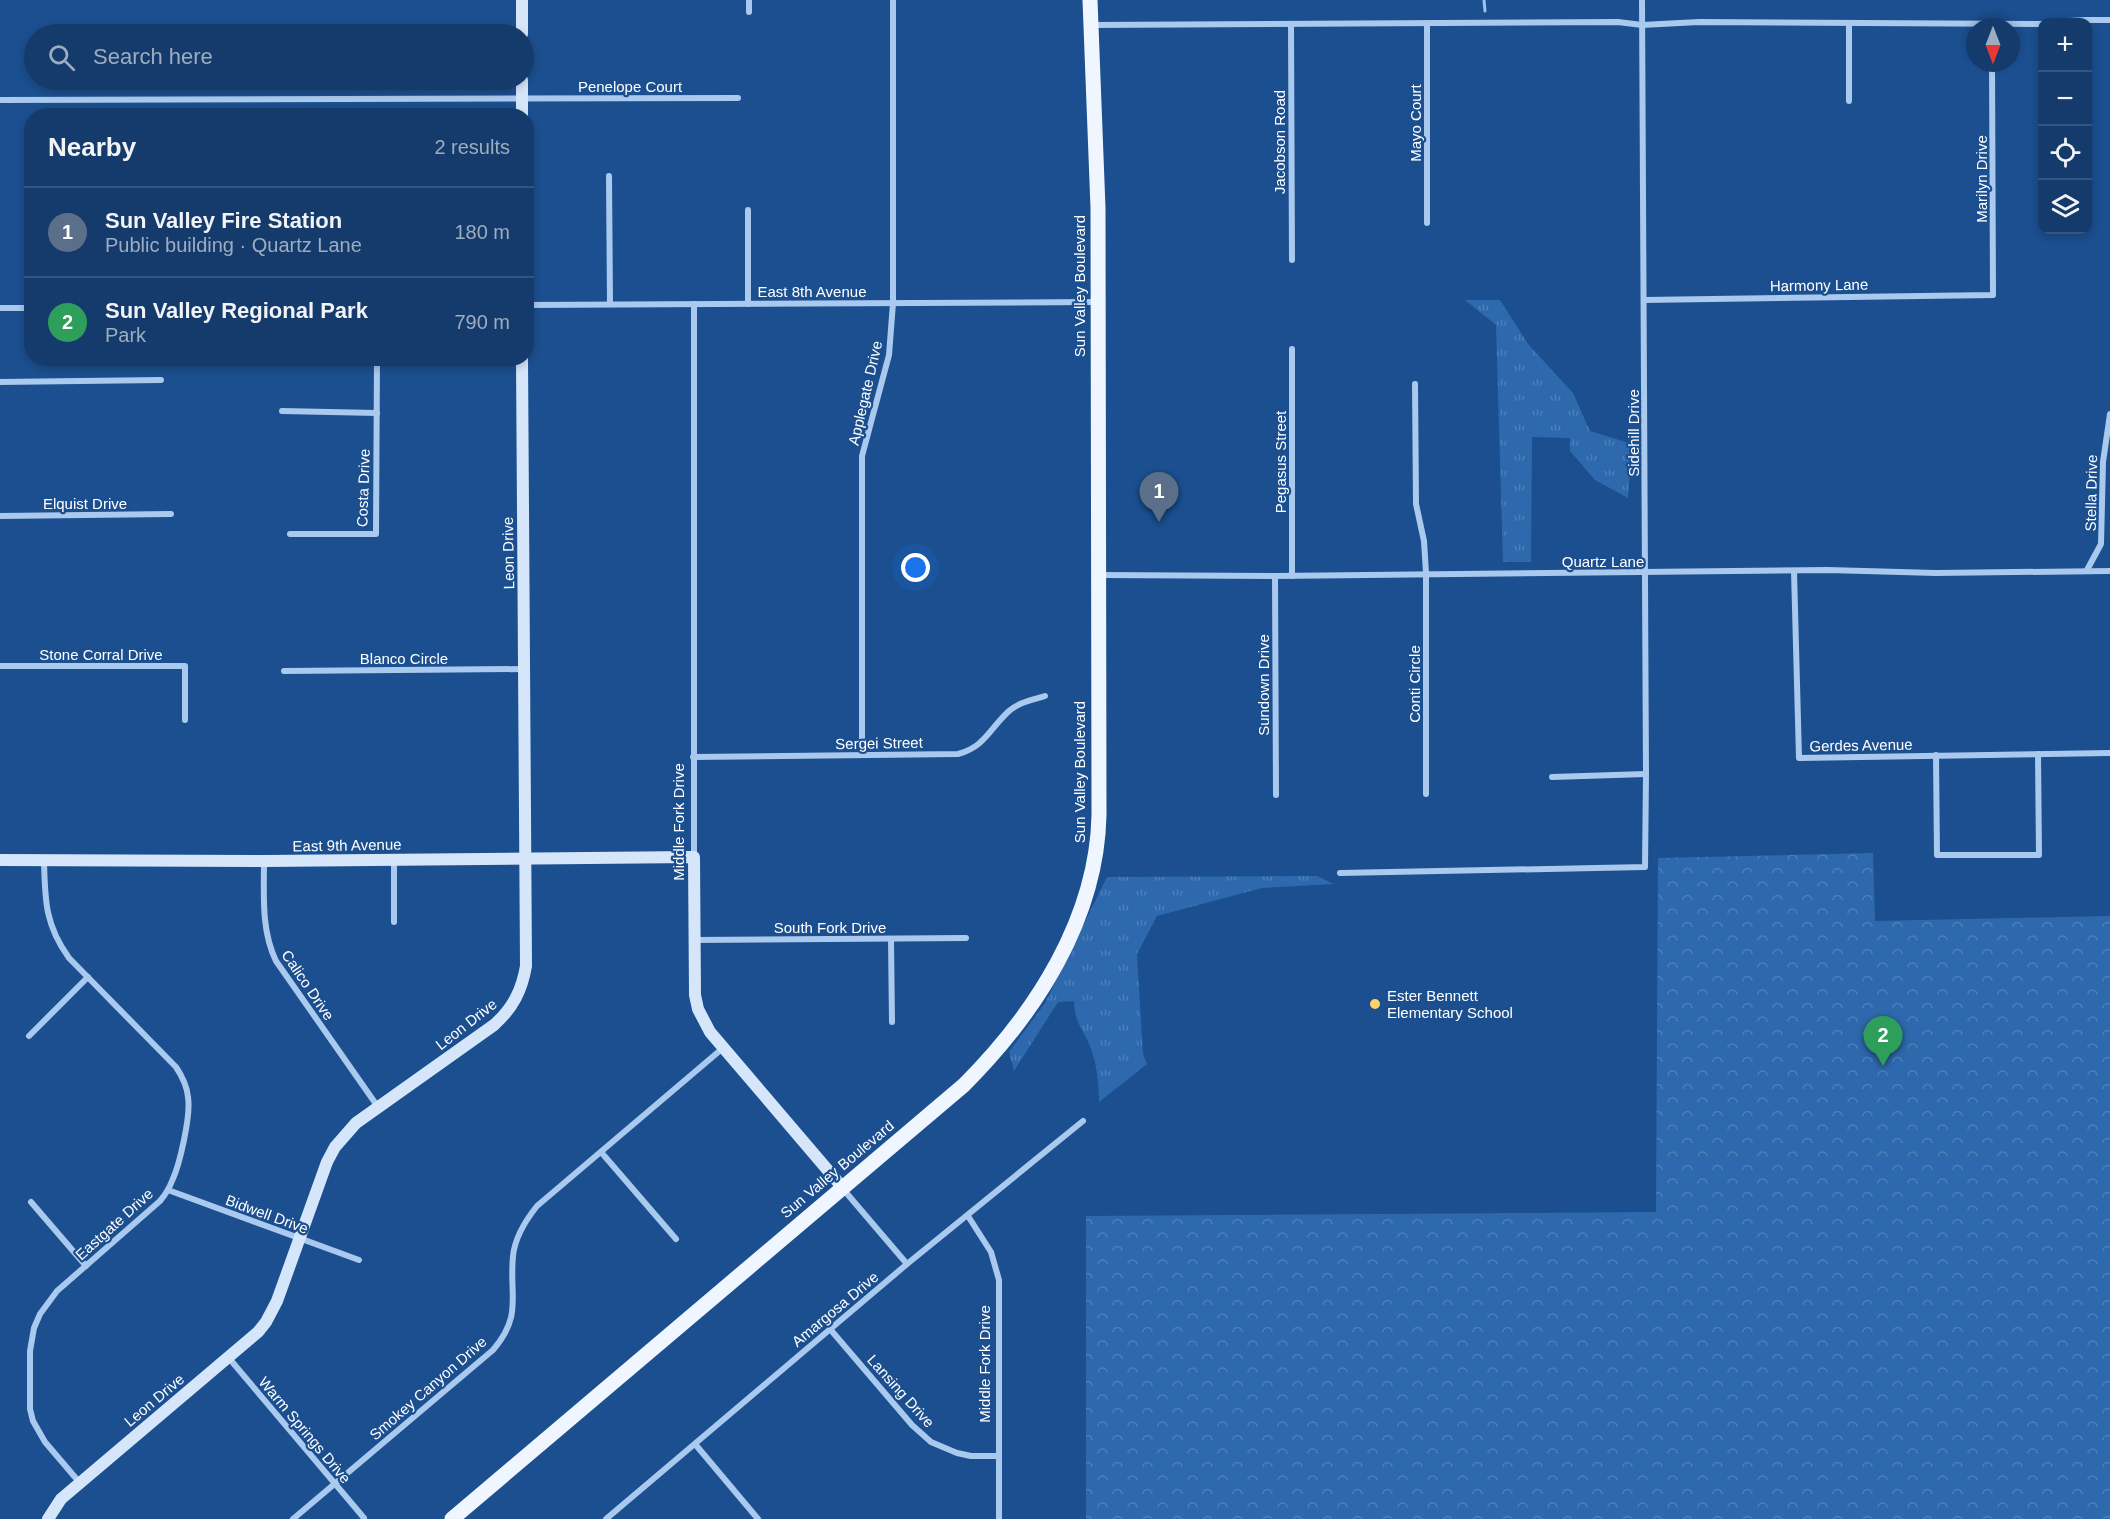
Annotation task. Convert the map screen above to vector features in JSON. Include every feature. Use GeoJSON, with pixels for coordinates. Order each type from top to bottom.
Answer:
{"type":"FeatureCollection","features":[{"type":"Feature","properties":{"kind":"main road","name":"Sun Valley Boulevard"},"geometry":{"type":"LineString","coordinates":[[452,1519],[964,1085],[1004,1041],[1034,1000],[1053,968],[1081,910],[1093,871],[1098,831],[1097,165],[1090,0]]}},
{"type":"Feature","properties":{"kind":"street"},"geometry":{"type":"LineString","coordinates":[[522,0],[522,24]]}},
{"type":"Feature","properties":{"kind":"street"},"geometry":{"type":"LineString","coordinates":[[748,0],[749,12]]}},
{"type":"Feature","properties":{"kind":"street","name":"Applegate Drive"},"geometry":{"type":"LineString","coordinates":[[862,755],[863,449],[889,355],[893,303],[893,0]]}},
{"type":"Feature","properties":{"kind":"street","name":"Sidehill Drive"},"geometry":{"type":"LineString","coordinates":[[1340,873],[1645,867],[1642,0]]}},
{"type":"Feature","properties":{"kind":"street"},"geometry":{"type":"LineString","coordinates":[[2092,20],[2110,20]]}},
{"type":"Feature","properties":{"kind":"street"},"geometry":{"type":"LineString","coordinates":[[1091,25],[1618,22],[1642,25],[1699,22],[1966,26]]}},
{"type":"Feature","properties":{"kind":"street","name":"Mayo Court"},"geometry":{"type":"LineString","coordinates":[[1427,23],[1427,223]]}},
{"type":"Feature","properties":{"kind":"street","name":"Jacobson Road"},"geometry":{"type":"LineString","coordinates":[[1291,24],[1292,260]]}},
{"type":"Feature","properties":{"kind":"street"},"geometry":{"type":"LineString","coordinates":[[1849,24],[1849,101]]}},
{"type":"Feature","properties":{"kind":"street"},"geometry":{"type":"LineString","coordinates":[[2020,25],[2038,24]]}},
{"type":"Feature","properties":{"kind":"street","name":"Marilyn Drive"},"geometry":{"type":"LineString","coordinates":[[1992,72],[1993,295]]}},
{"type":"Feature","properties":{"kind":"street"},"geometry":{"type":"LineString","coordinates":[[522,90],[522,108]]}},
{"type":"Feature","properties":{"kind":"street","name":"Penelope Court"},"geometry":{"type":"LineString","coordinates":[[0,100],[738,98]]}},
{"type":"Feature","properties":{"kind":"street"},"geometry":{"type":"LineString","coordinates":[[609,176],[610,304]]}},
{"type":"Feature","properties":{"kind":"street"},"geometry":{"type":"LineString","coordinates":[[748,210],[748,304]]}},
{"type":"Feature","properties":{"kind":"street","name":"Harmony Lane"},"geometry":{"type":"LineString","coordinates":[[1644,300],[1993,295]]}},
{"type":"Feature","properties":{"kind":"street","name":"East 8th Avenue"},"geometry":{"type":"LineString","coordinates":[[534,305],[1097,302]]}},
{"type":"Feature","properties":{"kind":"street","name":"Middle Fork Drive"},"geometry":{"type":"LineString","coordinates":[[694,304],[694,940],[695,995],[698,1009],[710,1032],[907,1264]]}},
{"type":"Feature","properties":{"kind":"street"},"geometry":{"type":"LineString","coordinates":[[0,308],[24,308]]}},
{"type":"Feature","properties":{"kind":"street","name":"Pegasus Street"},"geometry":{"type":"LineString","coordinates":[[1292,349],[1292,576]]}},
{"type":"Feature","properties":{"kind":"street","name":"Costa Drive"},"geometry":{"type":"LineString","coordinates":[[290,534],[376,534],[377,366]]}},
{"type":"Feature","properties":{"kind":"street","name":"Leon Drive"},"geometry":{"type":"LineString","coordinates":[[48,1519],[61,1499],[258,1332],[270,1316],[327,1161],[335,1147],[356,1123],[494,1025],[513,1005],[520,992],[526,966],[522,366]]}},
{"type":"Feature","properties":{"kind":"street"},"geometry":{"type":"LineString","coordinates":[[0,381],[161,380]]}},
{"type":"Feature","properties":{"kind":"street","name":"Conti Circle"},"geometry":{"type":"LineString","coordinates":[[1415,384],[1416,504],[1424,541],[1426,573],[1426,794]]}},
{"type":"Feature","properties":{"kind":"street"},"geometry":{"type":"LineString","coordinates":[[282,411],[377,412]]}},
{"type":"Feature","properties":{"kind":"street","name":"Stella Drive"},"geometry":{"type":"LineString","coordinates":[[2087,570],[2101,543],[2103,462],[2110,414]]}},
{"type":"Feature","properties":{"kind":"street","name":"Elquist Drive"},"geometry":{"type":"LineString","coordinates":[[0,516],[171,514]]}},
{"type":"Feature","properties":{"kind":"street","name":"Gerdes Avenue"},"geometry":{"type":"LineString","coordinates":[[1794,571],[1799,758],[2110,753]]}},
{"type":"Feature","properties":{"kind":"street","name":"Quartz Lane"},"geometry":{"type":"LineString","coordinates":[[1097,574],[1292,576],[1426,573],[2110,571]]}},
{"type":"Feature","properties":{"kind":"street","name":"Sundown Drive"},"geometry":{"type":"LineString","coordinates":[[1275,576],[1276,795]]}},
{"type":"Feature","properties":{"kind":"street","name":"Stone Corral Drive"},"geometry":{"type":"LineString","coordinates":[[0,666],[185,666],[185,720]]}},
{"type":"Feature","properties":{"kind":"street","name":"Blanco Circle"},"geometry":{"type":"LineString","coordinates":[[284,671],[524,669]]}},
{"type":"Feature","properties":{"kind":"street","name":"Sergei Street"},"geometry":{"type":"LineString","coordinates":[[693,757],[958,754],[967,752],[983,742],[1017,706],[1045,696]]}},
{"type":"Feature","properties":{"kind":"street"},"geometry":{"type":"LineString","coordinates":[[1935,755],[1937,855],[2039,855],[2038,754]]}},
{"type":"Feature","properties":{"kind":"street"},"geometry":{"type":"LineString","coordinates":[[1552,777],[1646,774]]}},
{"type":"Feature","properties":{"kind":"street","name":"East 9th Avenue"},"geometry":{"type":"LineString","coordinates":[[0,860],[264,861],[694,857]]}},
{"type":"Feature","properties":{"kind":"street"},"geometry":{"type":"LineString","coordinates":[[394,860],[394,922]]}},
{"type":"Feature","properties":{"kind":"street","name":"Eastgate Drive"},"geometry":{"type":"LineString","coordinates":[[44,861],[45,900],[53,931],[69,958],[171,1060],[186,1087],[189,1112],[176,1172],[168,1190],[160,1201],[57,1291],[48,1302],[34,1328],[30,1351],[30,1409],[33,1421],[45,1442],[80,1483]]}},
{"type":"Feature","properties":{"kind":"street","name":"Calico Drive"},"geometry":{"type":"LineString","coordinates":[[264,861],[265,922],[270,950],[378,1107]]}},
{"type":"Feature","properties":{"kind":"street","name":"South Fork Drive"},"geometry":{"type":"LineString","coordinates":[[694,940],[966,938]]}},
{"type":"Feature","properties":{"kind":"street"},"geometry":{"type":"LineString","coordinates":[[891,939],[892,1022]]}},
{"type":"Feature","properties":{"kind":"street"},"geometry":{"type":"LineString","coordinates":[[29,1036],[88,977]]}},
{"type":"Feature","properties":{"kind":"street","name":"Smokey Canyon Drive"},"geometry":{"type":"LineString","coordinates":[[293,1519],[493,1350],[501,1341],[512,1318],[513,1256],[521,1228],[537,1206],[724,1048]]}},
{"type":"Feature","properties":{"kind":"street","name":"Amargosa Drive"},"geometry":{"type":"LineString","coordinates":[[606,1519],[907,1264],[1083,1121]]}},
{"type":"Feature","properties":{"kind":"street"},"geometry":{"type":"LineString","coordinates":[[601,1152],[676,1239]]}},
{"type":"Feature","properties":{"kind":"street","name":"Bidwell Drive"},"geometry":{"type":"LineString","coordinates":[[168,1190],[359,1260]]}},
{"type":"Feature","properties":{"kind":"street"},"geometry":{"type":"LineString","coordinates":[[31,1202],[86,1266]]}},
{"type":"Feature","properties":{"kind":"street","name":"Middle Fork Drive"},"geometry":{"type":"LineString","coordinates":[[968,1216],[992,1251],[999,1281],[999,1519]]}},
{"type":"Feature","properties":{"kind":"street","name":"Lansing Drive"},"geometry":{"type":"LineString","coordinates":[[830,1329],[912,1425],[931,1442],[971,1456],[999,1456]]}},
{"type":"Feature","properties":{"kind":"street","name":"Warm Springs Drive"},"geometry":{"type":"LineString","coordinates":[[228,1357],[364,1518]]}},
{"type":"Feature","properties":{"kind":"street"},"geometry":{"type":"LineString","coordinates":[[695,1444],[758,1519]]}},
{"type":"Feature","properties":{"kind":"green space"},"geometry":{"type":"Polygon","coordinates":[[[1465,300],[1500,300],[1528,344],[1573,393],[1590,431],[1632,444],[1628,498],[1595,480],[1570,451],[1570,438],[1532,437],[1531,562],[1503,562],[1496,325],[1465,300]]]}},
{"type":"Feature","properties":{"kind":"green space"},"geometry":{"type":"Polygon","coordinates":[[[1873,853],[1875,921],[2110,916],[2110,1519],[1086,1519],[1086,1216],[1656,1212],[1658,858],[1873,853]]]}},
{"type":"Feature","properties":{"kind":"green space"},"geometry":{"type":"Polygon","coordinates":[[[1317,876],[1334,884],[1262,888],[1157,916],[1137,954],[1143,1054],[1147,1064],[1099,1102],[1094,1060],[1090,1046],[1077,1021],[1074,1001],[1058,1002],[1014,1071],[1009,1052],[1045,1003],[1107,877],[1317,876]]]}},
{"type":"Feature","properties":{"kind":"waterway"},"geometry":{"type":"LineString","coordinates":[[1484,0],[1485,11]]}},
{"type":"Feature","properties":{"kind":"place","name":"Sun Valley Fire Station"},"geometry":{"type":"Point","coordinates":[1159,522]}},
{"type":"Feature","properties":{"kind":"place","name":"Ester Bennett Elementary School"},"geometry":{"type":"Point","coordinates":[1375,1004]}},
{"type":"Feature","properties":{"kind":"place","name":"Sun Valley Regional Park"},"geometry":{"type":"Point","coordinates":[1883,1066]}}]}
